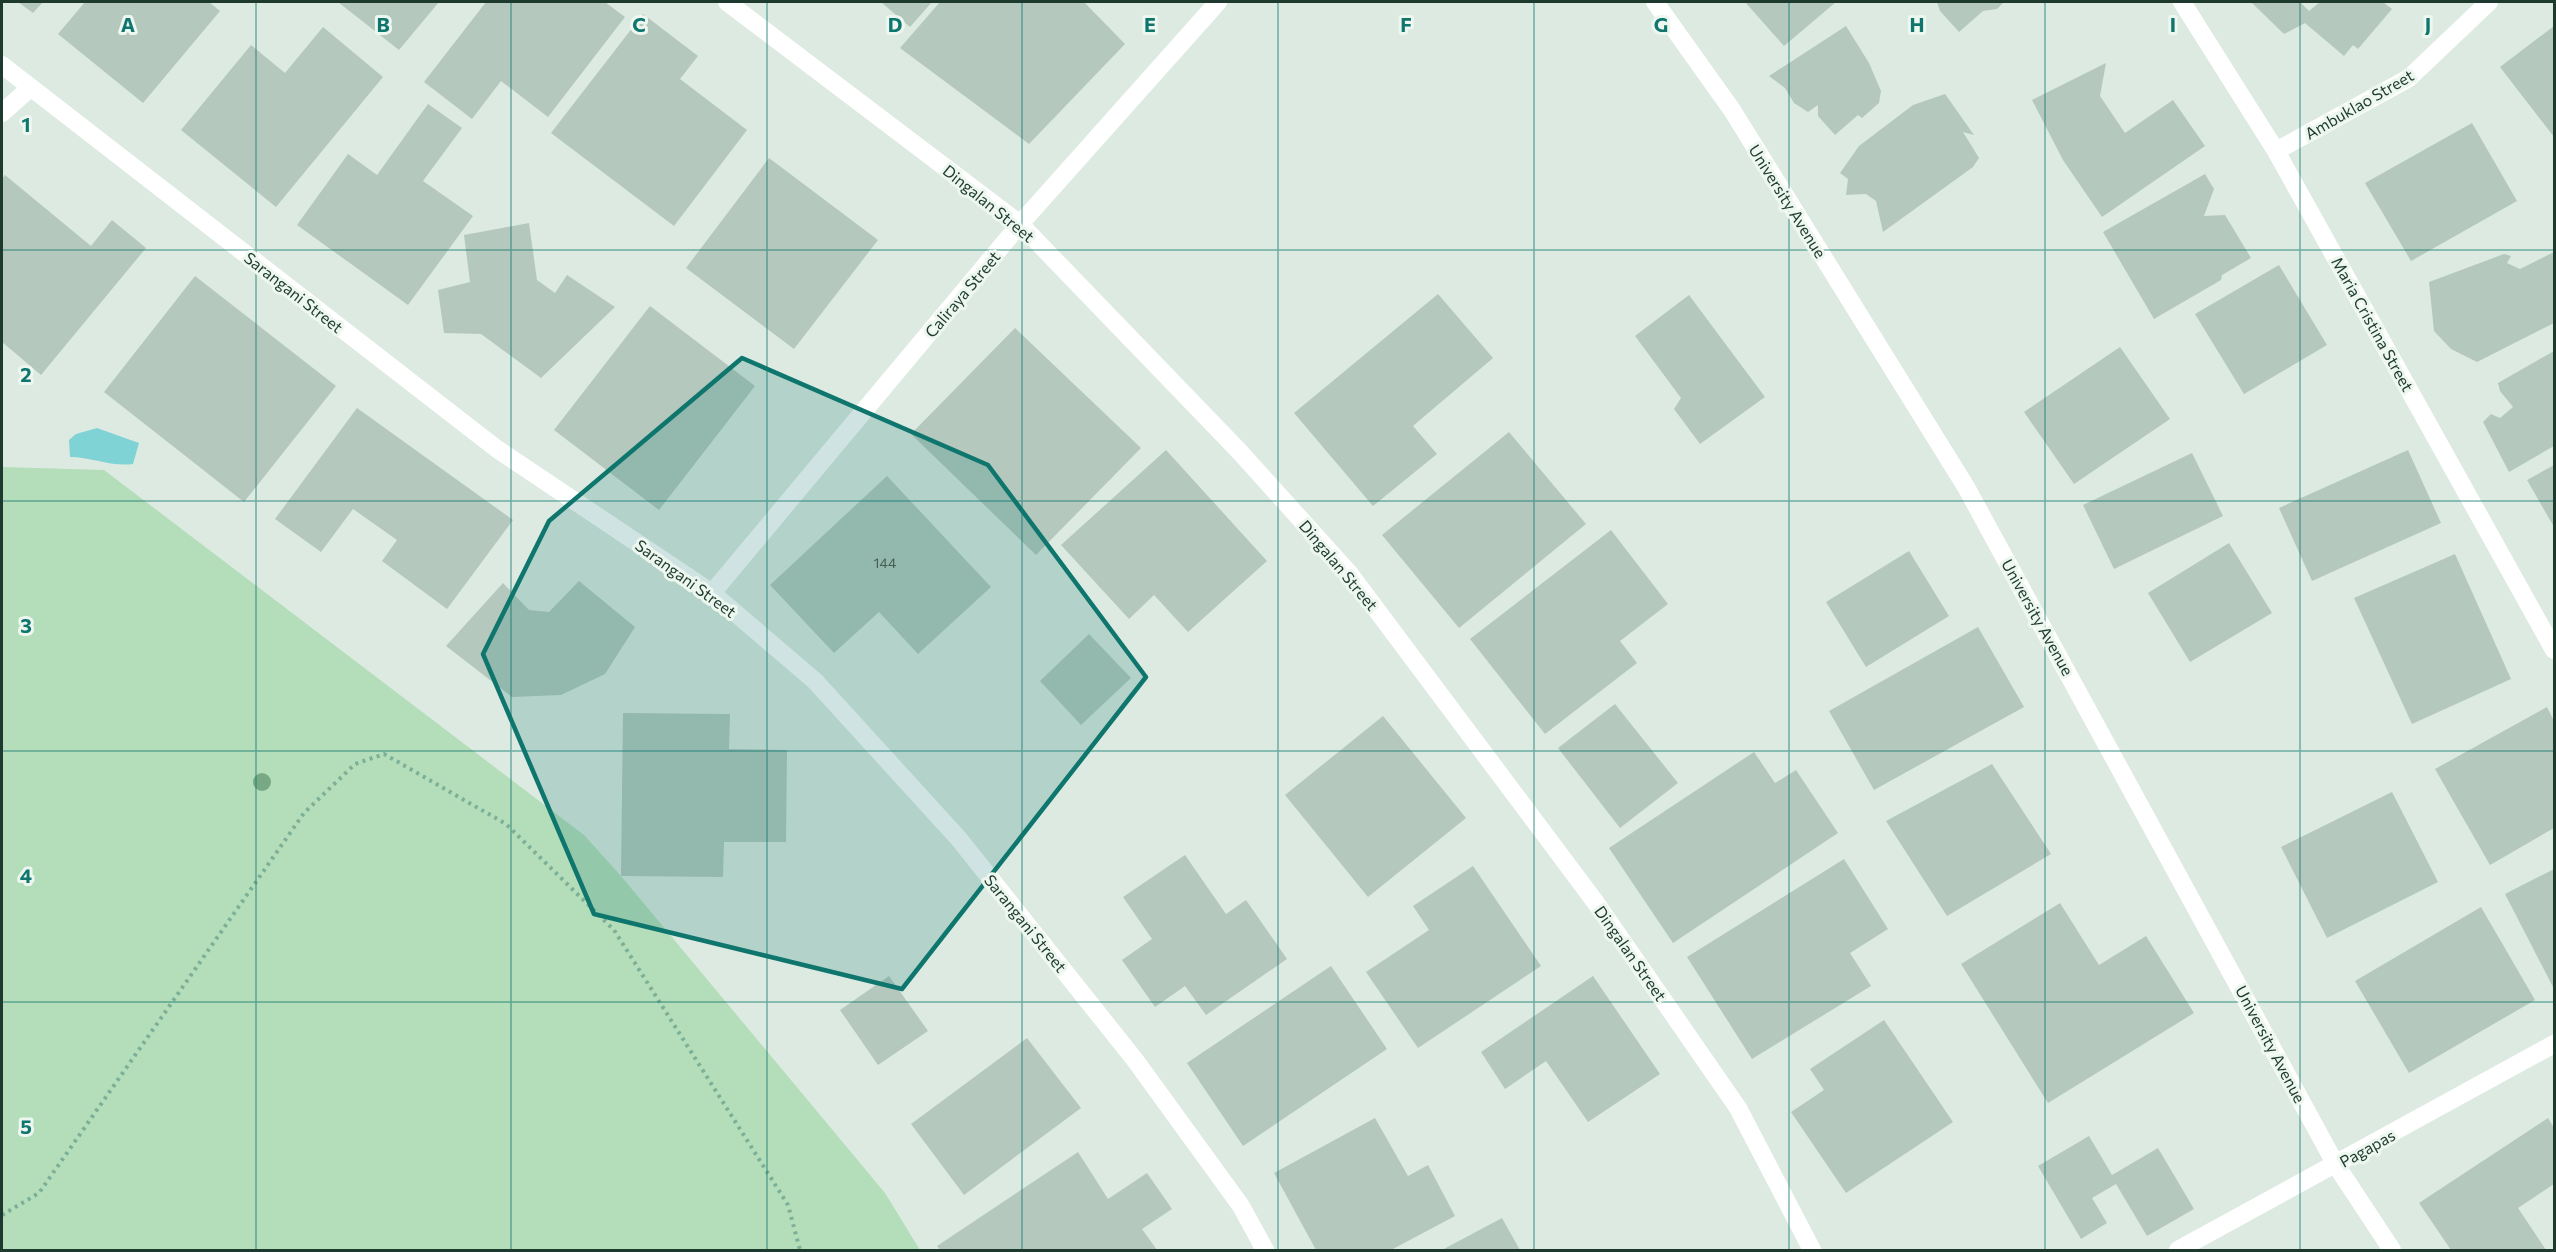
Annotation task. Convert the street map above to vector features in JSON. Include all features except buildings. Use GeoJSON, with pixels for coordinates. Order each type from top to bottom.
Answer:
{"type":"FeatureCollection","features":[{"type":"Feature","properties":{"kind":"street","name":"Dingalan Street"},"geometry":{"type":"LineString","coordinates":[[727,2],[1020,224],[1239,452],[1349,573],[1596,903],[1738,1108],[1812,1251]]}},
{"type":"Feature","properties":{"kind":"street","name":"Caliraya Street"},"geometry":{"type":"LineString","coordinates":[[712,593],[1020,224],[1218,2]]}},
{"type":"Feature","properties":{"kind":"street","name":"University Avenue"},"geometry":{"type":"LineString","coordinates":[[1655,2],[1732,110],[1966,487],[2336,1165],[2392,1251]]}},
{"type":"Feature","properties":{"kind":"street","name":"Maria Cristina Street"},"geometry":{"type":"LineString","coordinates":[[2182,2],[2276,151],[2554,650]]}},
{"type":"Feature","properties":{"kind":"street","name":"Ambuklao Street"},"geometry":{"type":"LineString","coordinates":[[2276,151],[2409,78],[2489,2]]}},
{"type":"Feature","properties":{"kind":"street","name":"Sarangani Street"},"geometry":{"type":"LineString","coordinates":[[2,65],[29,89],[497,449],[712,593],[816,681],[959,839],[1135,1060],[1241,1206],[1265,1251]]}},
{"type":"Feature","properties":{"kind":"street"},"geometry":{"type":"LineString","coordinates":[[2,113],[29,89]]}},
{"type":"Feature","properties":{"kind":"street","name":"Pagapas"},"geometry":{"type":"LineString","coordinates":[[2178,1251],[2554,1044]]}},
{"type":"Feature","properties":{"kind":"path"},"geometry":{"type":"LineString","coordinates":[[2,1215],[39,1193],[304,813],[355,764],[384,754],[506,824],[614,930],[788,1205],[800,1251]]}},
{"type":"Feature","properties":{"kind":"highlighted area"},"geometry":{"type":"Polygon","coordinates":[[[742,358],[988,465],[1146,677],[902,989],[594,914],[483,654],[549,521],[742,358]]]}},
{"type":"Feature","properties":{"kind":"green space"},"geometry":{"type":"Polygon","coordinates":[[[2,467],[104,470],[584,835],[621,876],[885,1193],[920,1250],[2,1250],[2,467]]]}},
{"type":"Feature","properties":{"kind":"water"},"geometry":{"type":"Polygon","coordinates":[[[97,428],[139,443],[133,464],[125,465],[70,457],[69,440],[76,434],[97,428]]]}}]}
